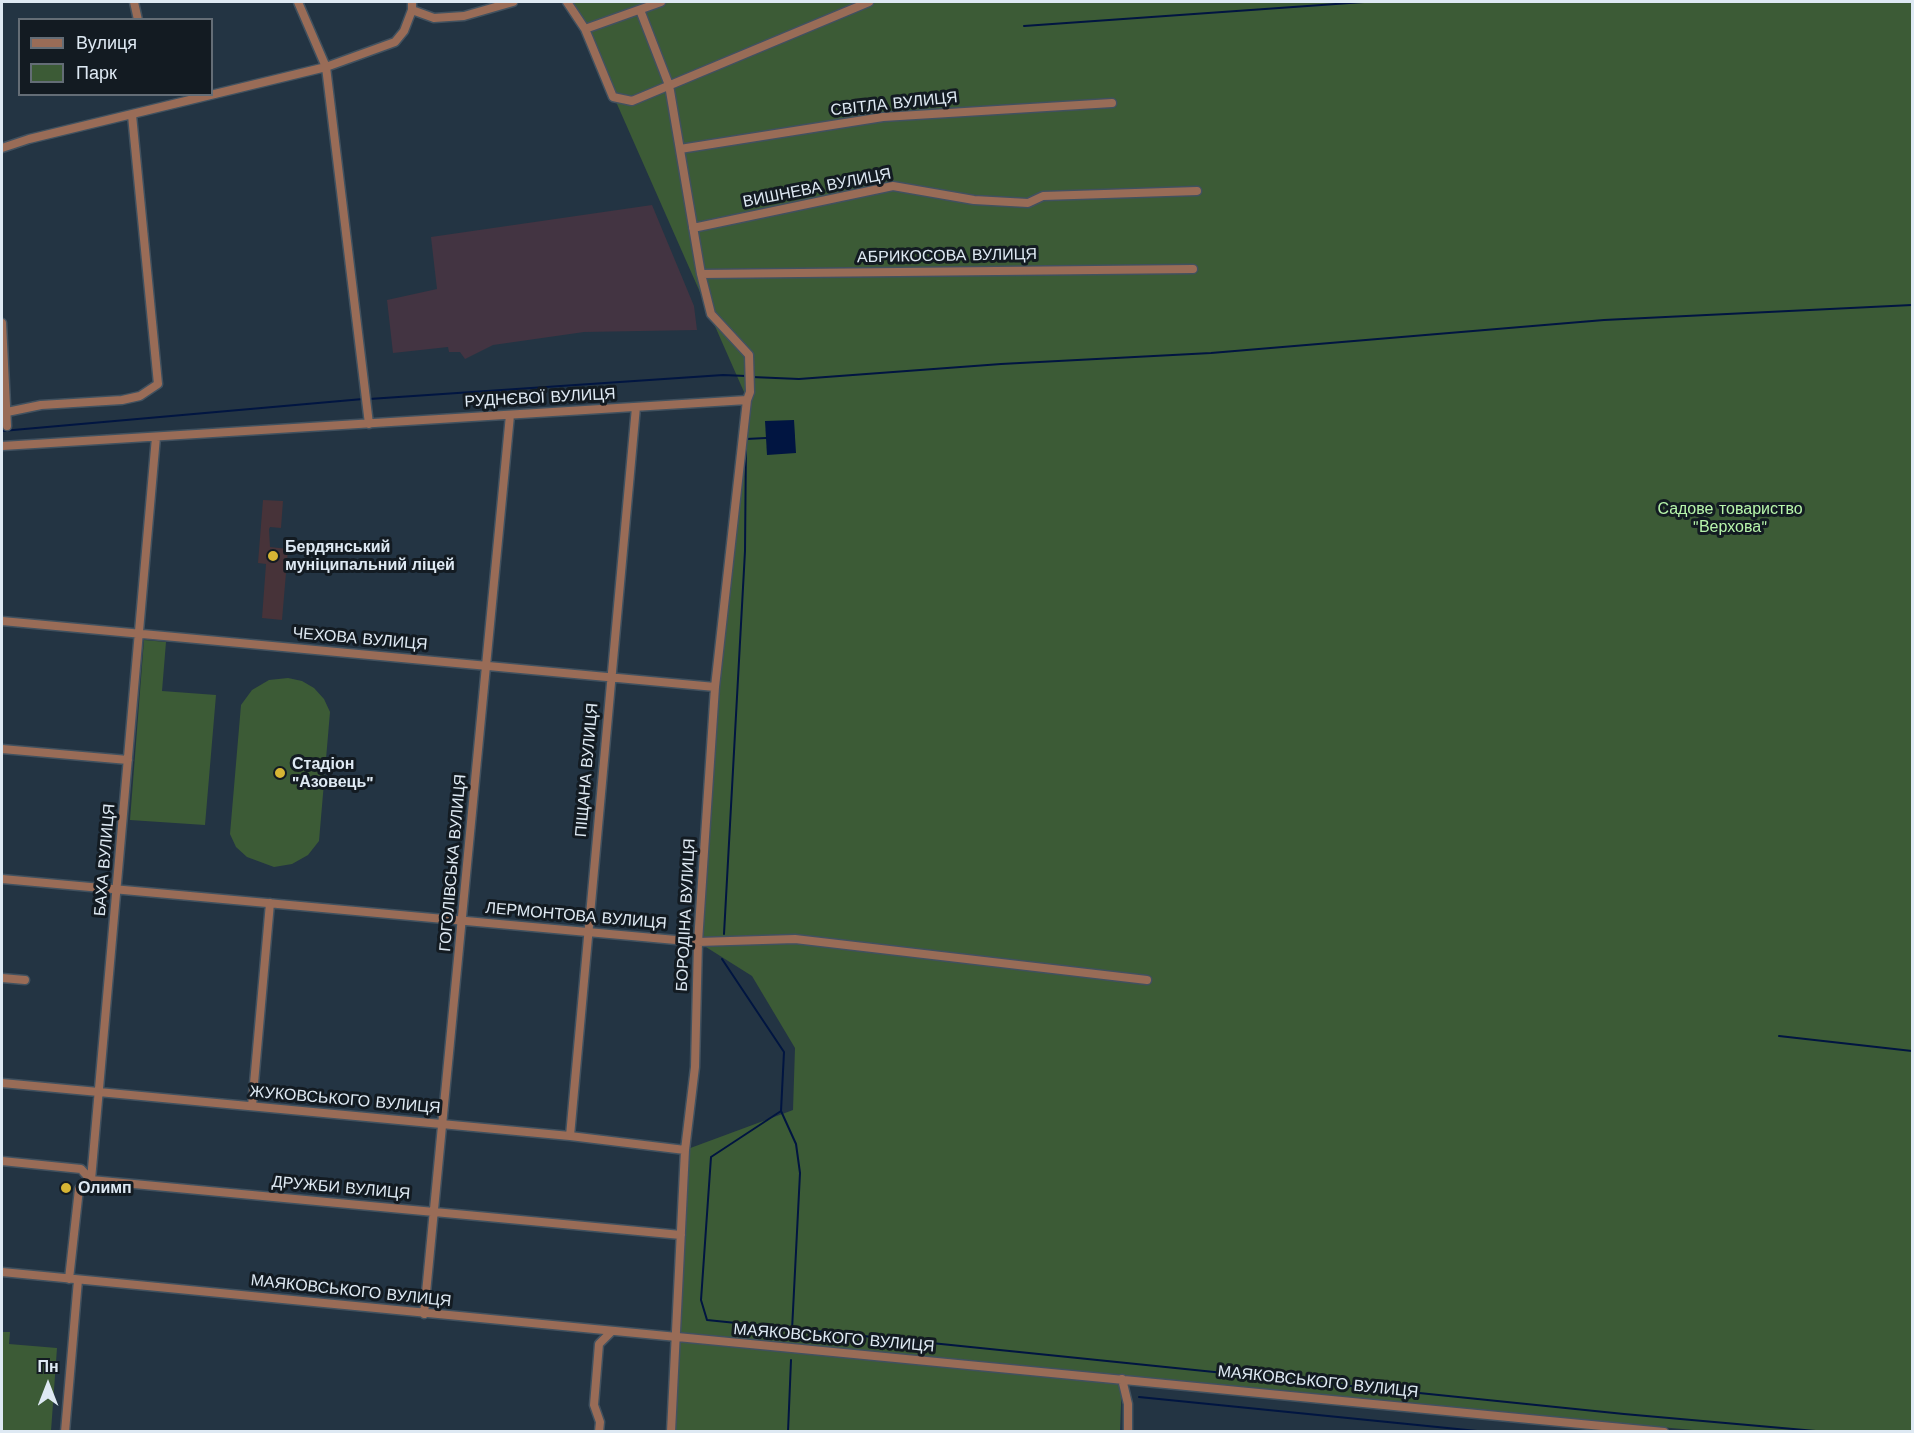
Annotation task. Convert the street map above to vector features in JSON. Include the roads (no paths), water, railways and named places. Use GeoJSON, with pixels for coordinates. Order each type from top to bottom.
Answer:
{"type":"FeatureCollection","features":[{"type":"Feature","properties":{"kind":"street"},"geometry":{"type":"LineString","coordinates":[[134,2],[138,18]]}},
{"type":"Feature","properties":{"kind":"street"},"geometry":{"type":"LineString","coordinates":[[298,2],[326,67],[369,424]]}},
{"type":"Feature","properties":{"kind":"street"},"geometry":{"type":"LineString","coordinates":[[213,95],[326,67],[395,42],[404,31],[412,6],[434,18],[464,16],[513,2]]}},
{"type":"Feature","properties":{"kind":"street"},"geometry":{"type":"LineString","coordinates":[[567,2],[585,29],[613,97],[632,102],[869,2]]}},
{"type":"Feature","properties":{"kind":"street"},"geometry":{"type":"LineString","coordinates":[[585,29],[661,2]]}},
{"type":"Feature","properties":{"kind":"street"},"geometry":{"type":"LineString","coordinates":[[640,10],[669,85],[701,274],[711,314],[749,356],[748,396]]}},
{"type":"Feature","properties":{"kind":"street"},"geometry":{"type":"LineString","coordinates":[[2,148],[29,139],[209,96]]}},
{"type":"Feature","properties":{"kind":"street","name":"СВІТЛА ВУЛИЦЯ"},"geometry":{"type":"LineString","coordinates":[[680,149],[883,117],[1112,103]]}},
{"type":"Feature","properties":{"kind":"street"},"geometry":{"type":"LineString","coordinates":[[7,412],[41,405],[140,396],[158,384],[132,115]]}},
{"type":"Feature","properties":{"kind":"street","name":"ВИШНЕВА ВУЛИЦЯ"},"geometry":{"type":"LineString","coordinates":[[693,228],[893,186],[974,200],[1028,203],[1043,196],[1197,191]]}},
{"type":"Feature","properties":{"kind":"street","name":"АБРИКОСОВА ВУЛИЦЯ"},"geometry":{"type":"LineString","coordinates":[[701,274],[1193,269]]}},
{"type":"Feature","properties":{"kind":"street"},"geometry":{"type":"LineString","coordinates":[[2,323],[7,426]]}},
{"type":"Feature","properties":{"kind":"street","name":"РУДНЄВОЇ ВУЛИЦЯ"},"geometry":{"type":"LineString","coordinates":[[2,446],[636,407],[748,396]]}},
{"type":"Feature","properties":{"kind":"street","name":"БОРОДІНА ВУЛИЦЯ"},"geometry":{"type":"LineString","coordinates":[[671,1431],[685,1150],[694,1067],[698,942],[715,687],[748,396]]}},
{"type":"Feature","properties":{"kind":"street","name":"ПІЩАНА ВУЛИЦЯ"},"geometry":{"type":"LineString","coordinates":[[570,1136],[636,407]]}},
{"type":"Feature","properties":{"kind":"street","name":"ГОГОЛІВСЬКА ВУЛИЦЯ"},"geometry":{"type":"LineString","coordinates":[[424,1314],[510,415]]}},
{"type":"Feature","properties":{"kind":"street","name":"БАХА ВУЛИЦЯ"},"geometry":{"type":"LineString","coordinates":[[64,1431],[79,1189],[91,1180],[156,437]]}},
{"type":"Feature","properties":{"kind":"street","name":"ЧЕХОВА ВУЛИЦЯ"},"geometry":{"type":"LineString","coordinates":[[2,621],[715,687]]}},
{"type":"Feature","properties":{"kind":"street"},"geometry":{"type":"LineString","coordinates":[[2,749],[128,760]]}},
{"type":"Feature","properties":{"kind":"street","name":"ЛЕРМОНТОВА ВУЛИЦЯ"},"geometry":{"type":"LineString","coordinates":[[2,879],[698,942],[795,939],[1147,980]]}},
{"type":"Feature","properties":{"kind":"street"},"geometry":{"type":"LineString","coordinates":[[252,1106],[270,903]]}},
{"type":"Feature","properties":{"kind":"street"},"geometry":{"type":"LineString","coordinates":[[2,978],[25,980]]}},
{"type":"Feature","properties":{"kind":"street","name":"ЖУКОВСЬКОГО ВУЛИЦЯ"},"geometry":{"type":"LineString","coordinates":[[2,1083],[570,1136],[685,1150]]}},
{"type":"Feature","properties":{"kind":"street","name":"ДРУЖБИ ВУЛИЦЯ"},"geometry":{"type":"LineString","coordinates":[[2,1161],[81,1169],[91,1180],[681,1235]]}},
{"type":"Feature","properties":{"kind":"street","name":"МАЯКОВСЬКОГО ВУЛИЦЯ"},"geometry":{"type":"LineString","coordinates":[[2,1272],[676,1339],[1122,1378],[1664,1431]]}},
{"type":"Feature","properties":{"kind":"street"},"geometry":{"type":"LineString","coordinates":[[598,1431],[600,1422],[594,1405],[598,1344],[611,1332]]}},
{"type":"Feature","properties":{"kind":"street"},"geometry":{"type":"LineString","coordinates":[[1122,1378],[1128,1404],[1128,1431]]}},
{"type":"Feature","properties":{"kind":"water"},"geometry":{"type":"Polygon","coordinates":[[[794,420],[796,453],[767,455],[765,421],[794,420]]]}},
{"type":"Feature","properties":{"kind":"waterway"},"geometry":{"type":"LineString","coordinates":[[1024,26],[1364,2]]}},
{"type":"Feature","properties":{"kind":"waterway"},"geometry":{"type":"LineString","coordinates":[[752,377],[799,379],[1001,364],[1211,353],[1604,320],[1912,305]]}},
{"type":"Feature","properties":{"kind":"waterway"},"geometry":{"type":"LineString","coordinates":[[369,399],[723,375],[746,376]]}},
{"type":"Feature","properties":{"kind":"waterway"},"geometry":{"type":"LineString","coordinates":[[2,431],[363,399]]}},
{"type":"Feature","properties":{"kind":"waterway"},"geometry":{"type":"LineString","coordinates":[[724,934],[745,551],[746,439],[766,438]]}},
{"type":"Feature","properties":{"kind":"waterway"},"geometry":{"type":"LineString","coordinates":[[722,959],[784,1052],[781,1111],[711,1157],[701,1300],[707,1320],[1624,1414],[1827,1432]]}},
{"type":"Feature","properties":{"kind":"waterway"},"geometry":{"type":"LineString","coordinates":[[1779,1036],[1912,1051]]}},
{"type":"Feature","properties":{"kind":"waterway"},"geometry":{"type":"LineString","coordinates":[[781,1111],[796,1144],[800,1173],[792,1330]]}},
{"type":"Feature","properties":{"kind":"waterway"},"geometry":{"type":"LineString","coordinates":[[788,1432],[791,1360]]}},
{"type":"Feature","properties":{"kind":"waterway"},"geometry":{"type":"LineString","coordinates":[[1139,1397],[1487,1432]]}},
{"type":"Feature","properties":{"kind":"place","name":"Бердянський муніципальний ліцей"},"geometry":{"type":"Point","coordinates":[273,556]}},
{"type":"Feature","properties":{"kind":"place","name":"Стадіон \"Азовець\""},"geometry":{"type":"Point","coordinates":[280,773]}},
{"type":"Feature","properties":{"kind":"place","name":"Олимп"},"geometry":{"type":"Point","coordinates":[66,1188]}},
{"type":"Feature","properties":{"kind":"park label","name":"Садове товариство \"Верхова\""},"geometry":{"type":"Point","coordinates":[1730,518]}}]}
